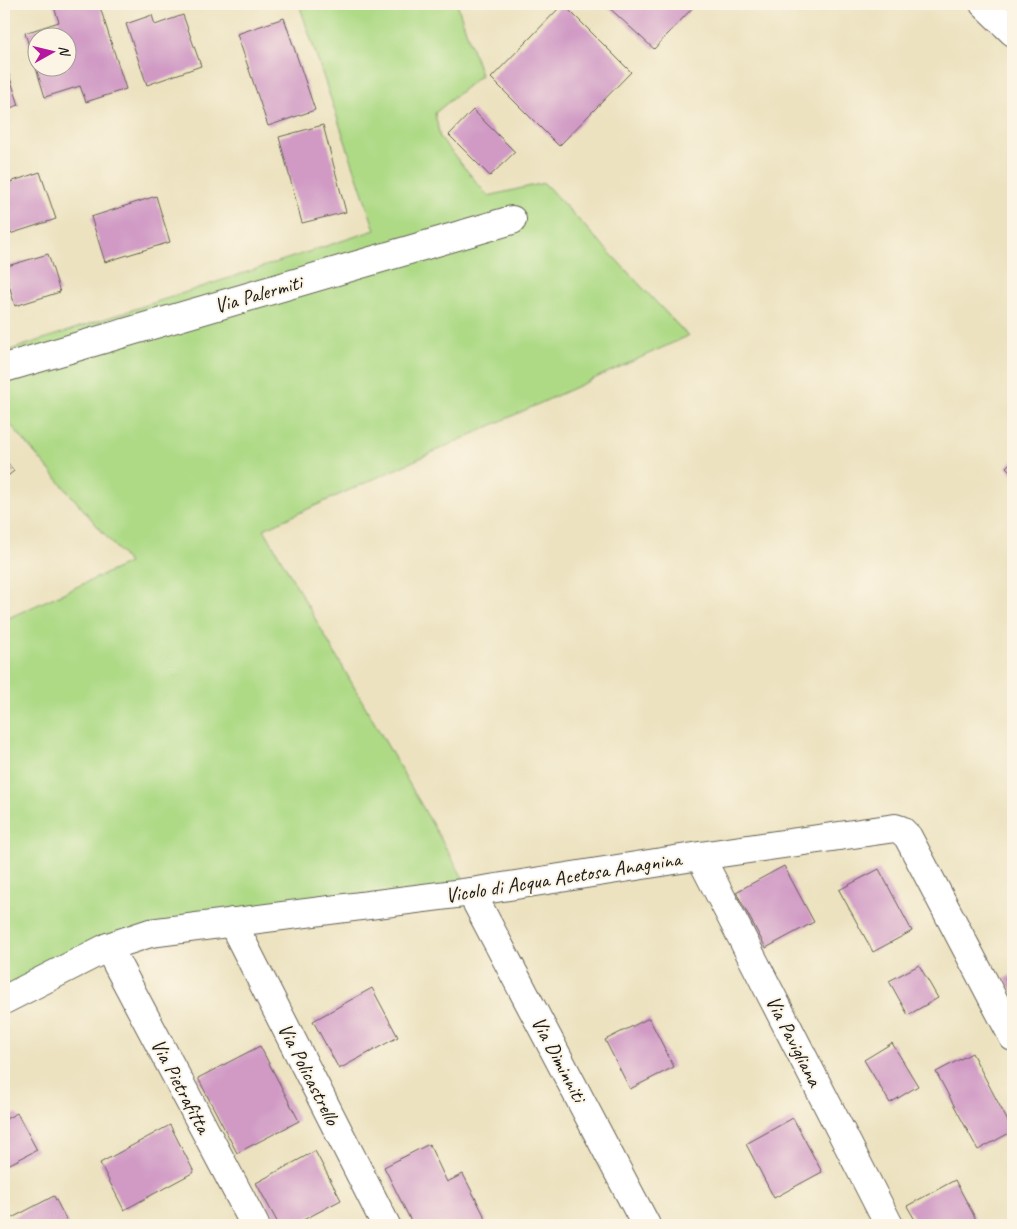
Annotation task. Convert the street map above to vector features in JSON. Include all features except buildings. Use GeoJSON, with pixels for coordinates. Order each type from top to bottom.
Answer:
{"type":"FeatureCollection","features":[{"type":"Feature","properties":{"kind":"street"},"geometry":{"type":"LineString","coordinates":[[984,4],[1013,32]]}},
{"type":"Feature","properties":{"kind":"street","name":"Via Palermiti"},"geometry":{"type":"LineString","coordinates":[[4,368],[512,220]]}},
{"type":"Feature","properties":{"kind":"street","name":"Vicolo di Acqua Acetosa Anagnina"},"geometry":{"type":"LineString","coordinates":[[4,1000],[108,947],[150,934],[471,892],[895,828],[901,830],[909,839],[1013,1037]]}},
{"type":"Feature","properties":{"kind":"street","name":"Via Pavigliana"},"geometry":{"type":"LineString","coordinates":[[700,856],[889,1225]]}},
{"type":"Feature","properties":{"kind":"street","name":"Via Diminniti"},"geometry":{"type":"LineString","coordinates":[[471,892],[646,1225]]}},
{"type":"Feature","properties":{"kind":"street","name":"Via Policastrello"},"geometry":{"type":"LineString","coordinates":[[232,922],[386,1225]]}},
{"type":"Feature","properties":{"kind":"street","name":"Via Pietrafitta"},"geometry":{"type":"LineString","coordinates":[[108,947],[255,1225]]}},
{"type":"Feature","properties":{"kind":"green space"},"geometry":{"type":"Polygon","coordinates":[[[299,4],[457,4],[481,75],[435,113],[440,138],[488,196],[544,183],[688,336],[264,529],[471,892],[150,933],[4,1000],[4,620],[129,563],[4,417],[4,352],[375,230],[299,4]]]}}]}
